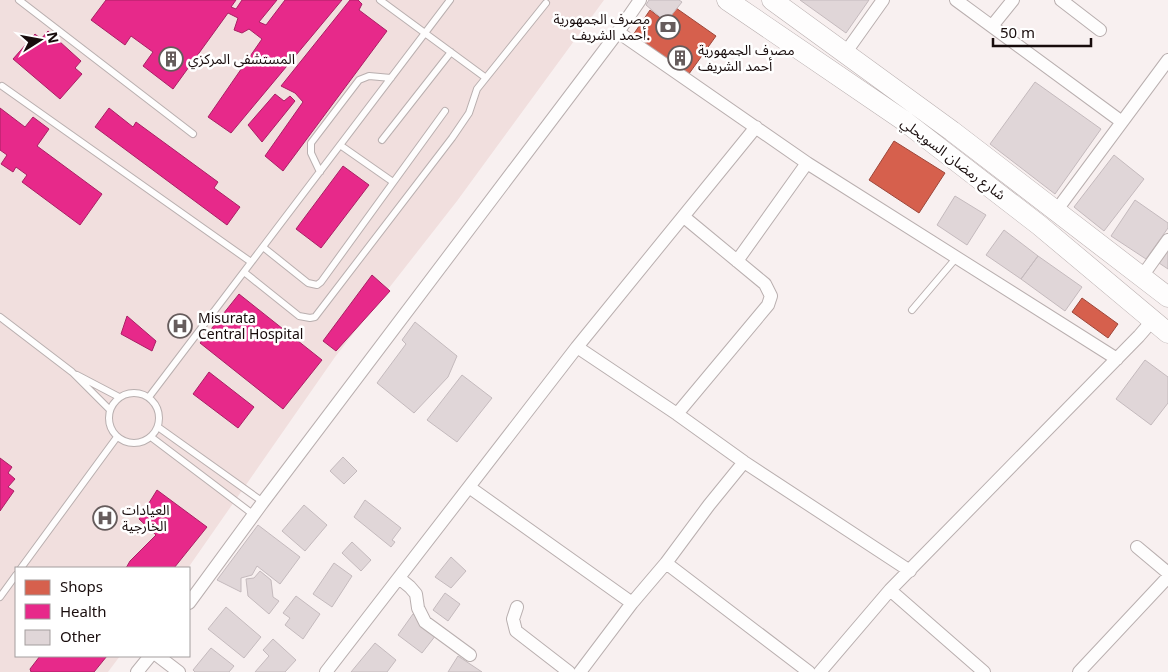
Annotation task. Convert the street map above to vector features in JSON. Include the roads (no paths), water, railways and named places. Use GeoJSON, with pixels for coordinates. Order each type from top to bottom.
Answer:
{"type":"FeatureCollection","features":[{"type":"Feature","properties":{"kind":"main road","name":"شارع رمضان السويحلي"},"geometry":{"type":"LineString","coordinates":[[727,0],[910,126],[1038,225],[1168,333]]}},
{"type":"Feature","properties":{"kind":"main road","name":"شارع رمضان السويحلي"},"geometry":{"type":"LineString","coordinates":[[772,0],[846,52],[952,131],[1168,298]]}},
{"type":"Feature","properties":{"kind":"street"},"geometry":{"type":"LineString","coordinates":[[190,602],[618,32],[640,0]]}},
{"type":"Feature","properties":{"kind":"street"},"geometry":{"type":"LineString","coordinates":[[846,52],[883,0]]}},
{"type":"Feature","properties":{"kind":"street"},"geometry":{"type":"LineString","coordinates":[[956,0],[1122,122]]}},
{"type":"Feature","properties":{"kind":"street"},"geometry":{"type":"LineString","coordinates":[[992,26],[1013,0]]}},
{"type":"Feature","properties":{"kind":"street"},"geometry":{"type":"LineString","coordinates":[[1061,0],[1100,30]]}},
{"type":"Feature","properties":{"kind":"street"},"geometry":{"type":"LineString","coordinates":[[618,32],[807,163],[1117,359]]}},
{"type":"Feature","properties":{"kind":"street"},"geometry":{"type":"LineString","coordinates":[[1056,211],[1168,60]]}},
{"type":"Feature","properties":{"kind":"street"},"geometry":{"type":"LineString","coordinates":[[326,672],[577,347],[756,127]]}},
{"type":"Feature","properties":{"kind":"street"},"geometry":{"type":"LineString","coordinates":[[737,261],[807,163]]}},
{"type":"Feature","properties":{"kind":"street"},"geometry":{"type":"LineString","coordinates":[[677,414],[771,300],[770,292],[765,284],[684,217]]}},
{"type":"Feature","properties":{"kind":"street"},"geometry":{"type":"LineString","coordinates":[[1140,275],[1148,268],[1168,240]]}},
{"type":"Feature","properties":{"kind":"street"},"geometry":{"type":"LineString","coordinates":[[820,672],[890,590],[1117,359],[1152,320]]}},
{"type":"Feature","properties":{"kind":"street"},"geometry":{"type":"LineString","coordinates":[[577,347],[677,414],[744,462],[910,571]]}},
{"type":"Feature","properties":{"kind":"street"},"geometry":{"type":"LineString","coordinates":[[580,672],[744,462]]}},
{"type":"Feature","properties":{"kind":"street"},"geometry":{"type":"LineString","coordinates":[[468,487],[632,603]]}},
{"type":"Feature","properties":{"kind":"street"},"geometry":{"type":"LineString","coordinates":[[1078,672],[1168,575],[1137,547]]}},
{"type":"Feature","properties":{"kind":"street"},"geometry":{"type":"LineString","coordinates":[[666,563],[809,672]]}},
{"type":"Feature","properties":{"kind":"street"},"geometry":{"type":"LineString","coordinates":[[398,578],[416,594],[418,608],[425,622],[470,655]]}},
{"type":"Feature","properties":{"kind":"street"},"geometry":{"type":"LineString","coordinates":[[890,590],[984,672]]}},
{"type":"Feature","properties":{"kind":"street"},"geometry":{"type":"LineString","coordinates":[[517,607],[513,619],[516,631],[569,672]]}},
{"type":"Feature","properties":{"kind":"street"},"geometry":{"type":"LineString","coordinates":[[137,672],[149,657]]}},
{"type":"Feature","properties":{"kind":"street"},"geometry":{"type":"LineString","coordinates":[[159,657],[179,672]]}},
{"type":"Feature","properties":{"kind":"lane"},"geometry":{"type":"LineString","coordinates":[[19,0],[193,134]]}},
{"type":"Feature","properties":{"kind":"lane"},"geometry":{"type":"LineString","coordinates":[[381,0],[486,78]]}},
{"type":"Feature","properties":{"kind":"lane"},"geometry":{"type":"LineString","coordinates":[[149,397],[450,0]]}},
{"type":"Feature","properties":{"kind":"lane"},"geometry":{"type":"LineString","coordinates":[[244,272],[300,316],[315,317],[452,138],[469,113],[477,89],[546,3]]}},
{"type":"Feature","properties":{"kind":"lane"},"geometry":{"type":"LineString","coordinates":[[382,140],[451,52]]}},
{"type":"Feature","properties":{"kind":"lane"},"geometry":{"type":"LineString","coordinates":[[320,172],[311,153],[311,143],[359,80],[369,76],[391,78]]}},
{"type":"Feature","properties":{"kind":"lane"},"geometry":{"type":"LineString","coordinates":[[2,86],[252,262]]}},
{"type":"Feature","properties":{"kind":"lane"},"geometry":{"type":"LineString","coordinates":[[263,247],[308,283],[317,284],[321,282],[445,111]]}},
{"type":"Feature","properties":{"kind":"lane"},"geometry":{"type":"LineString","coordinates":[[340,145],[393,182]]}},
{"type":"Feature","properties":{"kind":"lane"},"geometry":{"type":"LineString","coordinates":[[912,310],[957,257]]}},
{"type":"Feature","properties":{"kind":"lane"},"geometry":{"type":"LineString","coordinates":[[0,317],[72,372],[110,410]]}},
{"type":"Feature","properties":{"kind":"lane"},"geometry":{"type":"LineString","coordinates":[[72,372],[119,398]]}},
{"type":"Feature","properties":{"kind":"lane"},"geometry":{"type":"LineString","coordinates":[[134,392],[149,397],[159,411],[160,419],[158,427],[151,437],[138,443],[123,441],[117,437],[110,424],[110,410],[113,403],[126,394],[134,392]]}},
{"type":"Feature","properties":{"kind":"lane"},"geometry":{"type":"LineString","coordinates":[[158,427],[263,502]]}},
{"type":"Feature","properties":{"kind":"lane"},"geometry":{"type":"LineString","coordinates":[[22,567],[117,437]]}},
{"type":"Feature","properties":{"kind":"lane"},"geometry":{"type":"LineString","coordinates":[[151,437],[254,515]]}},
{"type":"Feature","properties":{"kind":"lane"},"geometry":{"type":"LineString","coordinates":[[0,597],[15,576]]}},
{"type":"Feature","properties":{"kind":"place","name":"مصرف الجمهورية أحمد الشريف."},"geometry":{"type":"Point","coordinates":[668,27]}},
{"type":"Feature","properties":{"kind":"place","name":"مصرف الجمهورية أحمد الشريف"},"geometry":{"type":"Point","coordinates":[680,58]}},
{"type":"Feature","properties":{"kind":"place","name":"المستشفى المركزي"},"geometry":{"type":"Point","coordinates":[171,59]}},
{"type":"Feature","properties":{"kind":"place","name":"Misurata Central Hospital"},"geometry":{"type":"Point","coordinates":[180,326]}},
{"type":"Feature","properties":{"kind":"place","name":"العيادات الخارجية"},"geometry":{"type":"Point","coordinates":[105,518]}}]}
